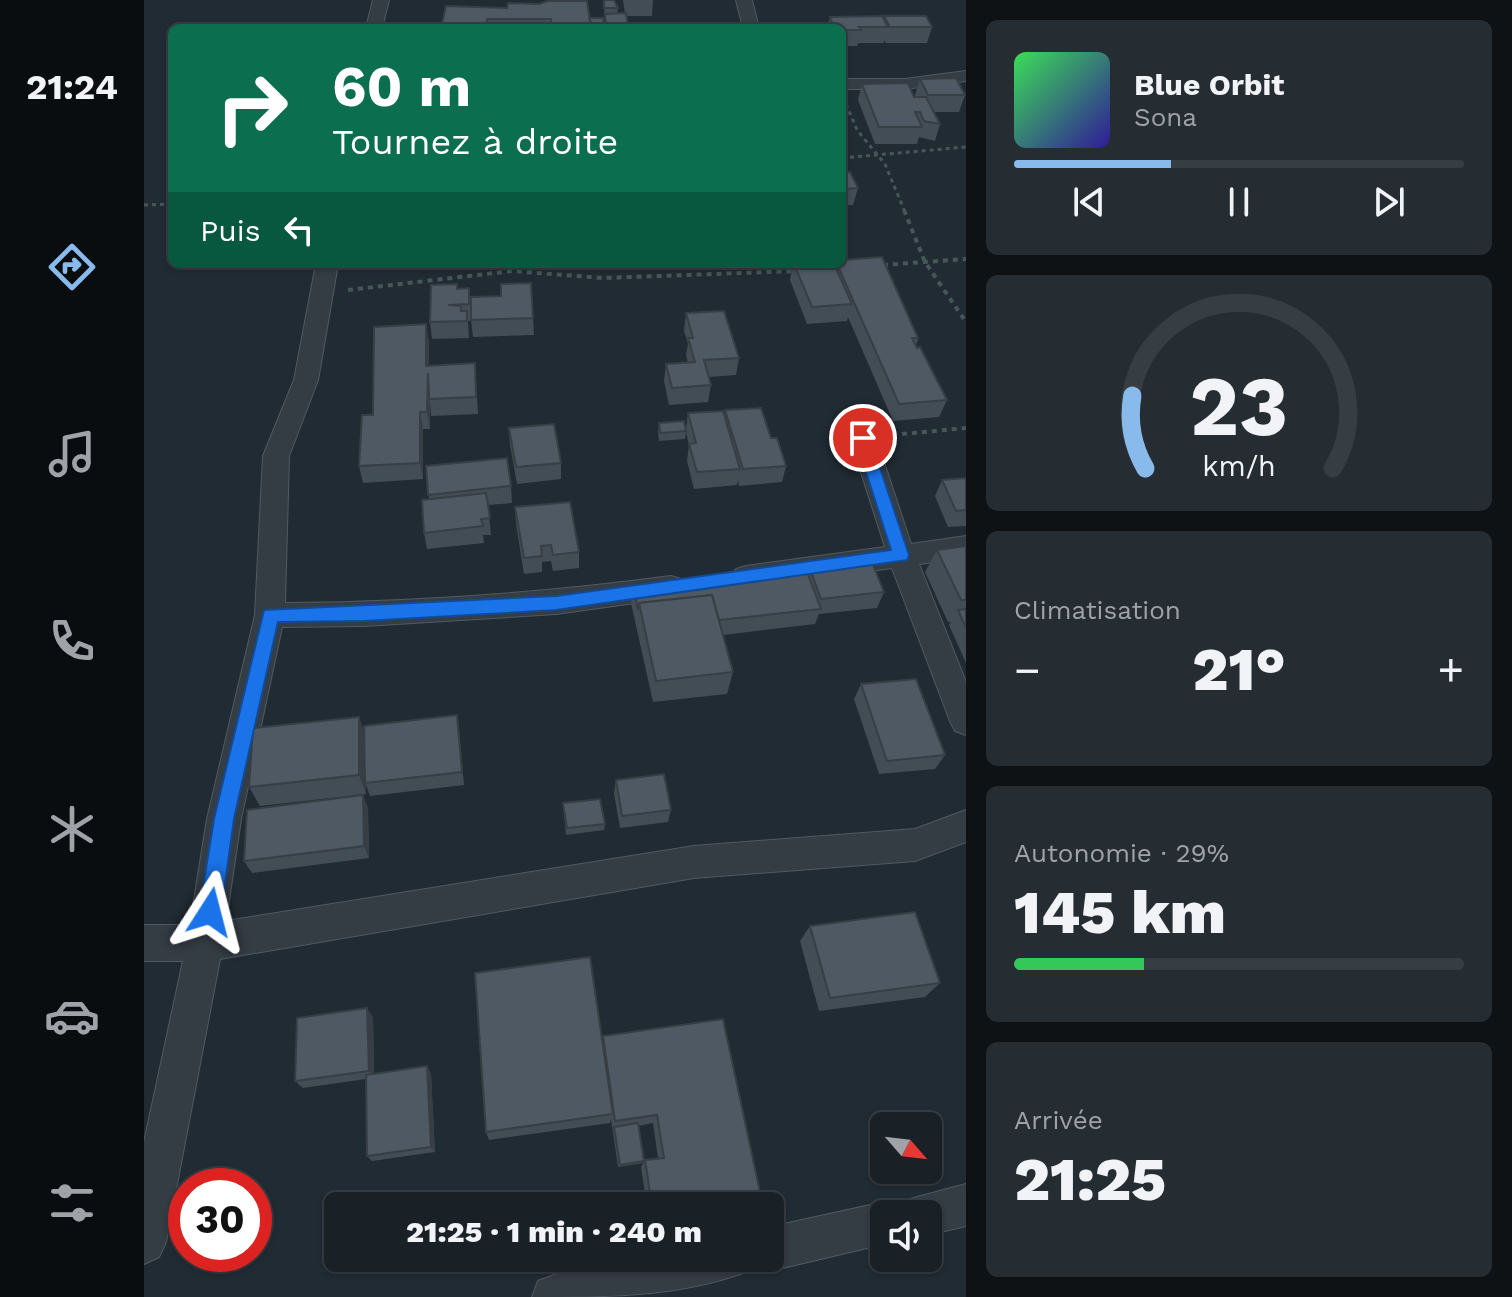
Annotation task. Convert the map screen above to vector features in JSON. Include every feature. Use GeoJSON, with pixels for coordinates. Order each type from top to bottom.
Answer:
{"type":"FeatureCollection","features":[{"type":"Feature","properties":{"kind":"street"},"geometry":{"type":"LineString","coordinates":[[375,24],[381,0]]}},
{"type":"Feature","properties":{"kind":"street"},"geometry":{"type":"LineString","coordinates":[[744,0],[750,24]]}},
{"type":"Feature","properties":{"kind":"street"},"geometry":{"type":"LineString","coordinates":[[846,84],[905,84],[966,76]]}},
{"type":"Feature","properties":{"kind":"street"},"geometry":{"type":"LineString","coordinates":[[144,1242],[205,943],[224,819],[270,615],[276,456],[306,380],[325,278]]}},
{"type":"Feature","properties":{"kind":"street"},"geometry":{"type":"LineString","coordinates":[[863,438],[901,555],[966,721]]}},
{"type":"Feature","properties":{"kind":"street"},"geometry":{"type":"LineString","coordinates":[[270,615],[364,614],[556,603],[966,547]]}},
{"type":"Feature","properties":{"kind":"street"},"geometry":{"type":"LineString","coordinates":[[144,943],[205,943],[694,862],[915,845],[966,826]]}},
{"type":"Feature","properties":{"kind":"street"},"geometry":{"type":"LineString","coordinates":[[942,1210],[966,1205]]}},
{"type":"Feature","properties":{"kind":"street"},"geometry":{"type":"LineString","coordinates":[[784,1246],[870,1226]]}},
{"type":"Feature","properties":{"kind":"street"},"geometry":{"type":"LineString","coordinates":[[554,1297],[666,1272]]}},
{"type":"Feature","properties":{"kind":"path"},"geometry":{"type":"LineString","coordinates":[[846,102],[857,130],[885,164],[925,262],[966,322]]}},
{"type":"Feature","properties":{"kind":"path"},"geometry":{"type":"LineString","coordinates":[[846,158],[966,147]]}},
{"type":"Feature","properties":{"kind":"path"},"geometry":{"type":"LineString","coordinates":[[144,205],[168,204]]}},
{"type":"Feature","properties":{"kind":"path"},"geometry":{"type":"LineString","coordinates":[[880,265],[966,259]]}},
{"type":"Feature","properties":{"kind":"path"},"geometry":{"type":"LineString","coordinates":[[325,278],[512,271],[603,278],[806,271]]}},
{"type":"Feature","properties":{"kind":"path"},"geometry":{"type":"LineString","coordinates":[[863,438],[966,428]]}},
{"type":"Feature","properties":{"kind":"building"},"geometry":{"type":"Polygon","coordinates":[[[604,0],[614,0],[618,8],[604,8],[604,0]]]}},
{"type":"Feature","properties":{"kind":"building"},"geometry":{"type":"Polygon","coordinates":[[[548,1],[587,1],[590,24],[551,24],[551,19],[487,19],[486,24],[442,24],[446,6],[507,8],[508,3],[539,4],[548,1]]]}},
{"type":"Feature","properties":{"kind":"building"},"geometry":{"type":"Polygon","coordinates":[[[626,13],[628,24],[606,24],[605,14],[626,13]]]}},
{"type":"Feature","properties":{"kind":"building"},"geometry":{"type":"Polygon","coordinates":[[[882,16],[888,27],[846,30],[846,24],[833,24],[830,17],[882,16]]]}},
{"type":"Feature","properties":{"kind":"building"},"geometry":{"type":"Polygon","coordinates":[[[884,16],[926,16],[932,27],[890,27],[884,16]]]}},
{"type":"Feature","properties":{"kind":"building"},"geometry":{"type":"Polygon","coordinates":[[[590,18],[603,18],[604,24],[591,24],[590,18]]]}},
{"type":"Feature","properties":{"kind":"building"},"geometry":{"type":"Polygon","coordinates":[[[956,78],[965,95],[928,95],[920,79],[956,78]]]}},
{"type":"Feature","properties":{"kind":"building"},"geometry":{"type":"Polygon","coordinates":[[[908,83],[914,97],[926,97],[940,124],[924,121],[920,112],[915,112],[922,127],[879,127],[862,84],[908,83]]]}},
{"type":"Feature","properties":{"kind":"building"},"geometry":{"type":"Polygon","coordinates":[[[846,172],[850,172],[858,188],[846,189],[846,172]]]}},
{"type":"Feature","properties":{"kind":"building"},"geometry":{"type":"Polygon","coordinates":[[[882,257],[918,338],[912,338],[917,348],[920,347],[947,400],[899,404],[839,268],[846,268],[846,260],[882,257]]]}},
{"type":"Feature","properties":{"kind":"building"},"geometry":{"type":"Polygon","coordinates":[[[796,268],[836,268],[852,304],[812,307],[796,268]]]}},
{"type":"Feature","properties":{"kind":"building"},"geometry":{"type":"Polygon","coordinates":[[[531,283],[533,318],[471,320],[471,297],[501,296],[501,284],[531,283]]]}},
{"type":"Feature","properties":{"kind":"building"},"geometry":{"type":"Polygon","coordinates":[[[457,284],[457,289],[469,288],[469,304],[448,305],[461,306],[461,311],[467,311],[467,321],[430,322],[431,285],[457,284]]]}},
{"type":"Feature","properties":{"kind":"building"},"geometry":{"type":"Polygon","coordinates":[[[724,311],[739,358],[704,360],[711,385],[672,388],[666,364],[695,362],[688,338],[693,338],[686,313],[724,311]]]}},
{"type":"Feature","properties":{"kind":"building"},"geometry":{"type":"Polygon","coordinates":[[[426,324],[426,366],[475,363],[476,397],[429,399],[428,373],[427,412],[420,412],[420,463],[359,466],[362,415],[373,415],[374,327],[426,324]]]}},
{"type":"Feature","properties":{"kind":"building"},"geometry":{"type":"Polygon","coordinates":[[[761,408],[771,438],[777,438],[786,466],[743,469],[725,410],[761,408]]]}},
{"type":"Feature","properties":{"kind":"building"},"geometry":{"type":"Polygon","coordinates":[[[723,411],[740,469],[697,472],[689,444],[696,443],[688,413],[723,411]]]}},
{"type":"Feature","properties":{"kind":"building"},"geometry":{"type":"Polygon","coordinates":[[[684,421],[686,431],[660,433],[659,423],[684,421]]]}},
{"type":"Feature","properties":{"kind":"building"},"geometry":{"type":"Polygon","coordinates":[[[554,424],[561,463],[516,467],[509,428],[554,424]]]}},
{"type":"Feature","properties":{"kind":"building"},"geometry":{"type":"Polygon","coordinates":[[[507,458],[511,486],[428,495],[426,466],[507,458]]]}},
{"type":"Feature","properties":{"kind":"building"},"geometry":{"type":"Polygon","coordinates":[[[966,478],[966,510],[956,511],[942,480],[966,478]]]}},
{"type":"Feature","properties":{"kind":"building"},"geometry":{"type":"Polygon","coordinates":[[[486,493],[490,518],[481,519],[483,526],[424,533],[422,500],[486,493]]]}},
{"type":"Feature","properties":{"kind":"building"},"geometry":{"type":"Polygon","coordinates":[[[570,502],[579,552],[553,555],[551,545],[541,546],[542,556],[524,558],[515,507],[570,502]]]}},
{"type":"Feature","properties":{"kind":"building"},"geometry":{"type":"Polygon","coordinates":[[[966,546],[966,600],[961,600],[937,550],[966,546]]]}},
{"type":"Feature","properties":{"kind":"building"},"geometry":{"type":"Polygon","coordinates":[[[872,562],[884,592],[821,599],[810,569],[872,562]]]}},
{"type":"Feature","properties":{"kind":"building"},"geometry":{"type":"Polygon","coordinates":[[[806,569],[821,609],[719,620],[712,595],[639,603],[638,610],[633,587],[806,569]]]}},
{"type":"Feature","properties":{"kind":"building"},"geometry":{"type":"Polygon","coordinates":[[[712,595],[733,672],[656,681],[639,603],[712,595]]]}},
{"type":"Feature","properties":{"kind":"building"},"geometry":{"type":"Polygon","coordinates":[[[966,609],[966,628],[958,610],[966,609]]]}},
{"type":"Feature","properties":{"kind":"building"},"geometry":{"type":"Polygon","coordinates":[[[916,679],[945,755],[887,761],[861,684],[916,679]]]}},
{"type":"Feature","properties":{"kind":"building"},"geometry":{"type":"Polygon","coordinates":[[[457,715],[462,772],[365,783],[364,726],[457,715]]]}},
{"type":"Feature","properties":{"kind":"building"},"geometry":{"type":"Polygon","coordinates":[[[359,717],[359,775],[249,787],[253,728],[359,717]]]}},
{"type":"Feature","properties":{"kind":"building"},"geometry":{"type":"Polygon","coordinates":[[[664,774],[671,810],[622,816],[616,780],[664,774]]]}},
{"type":"Feature","properties":{"kind":"building"},"geometry":{"type":"Polygon","coordinates":[[[363,795],[364,846],[244,861],[247,810],[363,795]]]}},
{"type":"Feature","properties":{"kind":"building"},"geometry":{"type":"Polygon","coordinates":[[[600,799],[605,824],[567,828],[563,803],[600,799]]]}},
{"type":"Feature","properties":{"kind":"building"},"geometry":{"type":"Polygon","coordinates":[[[915,912],[940,983],[830,998],[810,926],[915,912]]]}},
{"type":"Feature","properties":{"kind":"building"},"geometry":{"type":"Polygon","coordinates":[[[590,957],[613,1114],[486,1132],[475,973],[590,957]]]}},
{"type":"Feature","properties":{"kind":"building"},"geometry":{"type":"Polygon","coordinates":[[[367,1008],[369,1071],[295,1081],[297,1018],[367,1008]]]}},
{"type":"Feature","properties":{"kind":"building"},"geometry":{"type":"Polygon","coordinates":[[[723,1019],[760,1192],[650,1192],[645,1160],[664,1158],[657,1115],[615,1121],[603,1036],[723,1019]]]}},
{"type":"Feature","properties":{"kind":"building"},"geometry":{"type":"Polygon","coordinates":[[[427,1066],[431,1147],[367,1156],[366,1075],[427,1066]]]}},
{"type":"Feature","properties":{"kind":"building"},"geometry":{"type":"Polygon","coordinates":[[[638,1123],[644,1161],[620,1165],[614,1127],[638,1123]]]}},
{"type":"Feature","properties":{"kind":"route"},"geometry":{"type":"LineString","coordinates":[[210,912],[224,819],[270,615],[364,614],[556,603],[901,555],[863,438]]}}]}
